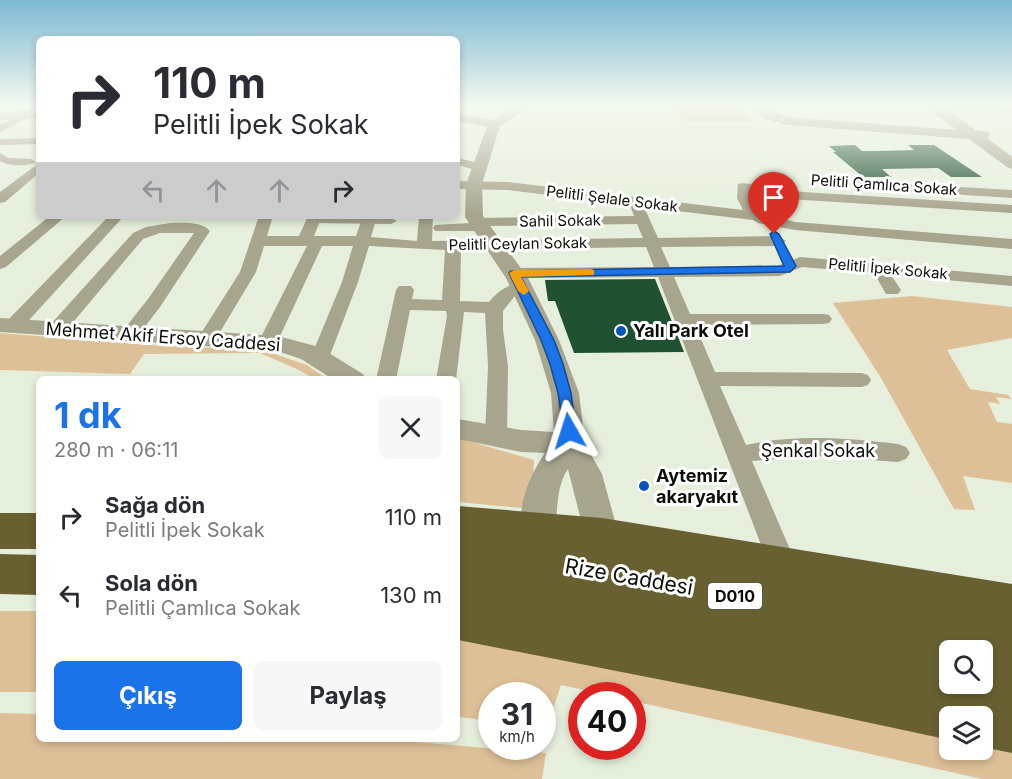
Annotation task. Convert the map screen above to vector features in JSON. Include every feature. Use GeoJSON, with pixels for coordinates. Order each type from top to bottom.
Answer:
{"type":"FeatureCollection","features":[{"type":"Feature","properties":{"kind":"highway"},"geometry":{"type":"LineString","coordinates":[[460,523],[602,536],[1012,606]]}},
{"type":"Feature","properties":{"kind":"highway"},"geometry":{"type":"LineString","coordinates":[[0,531],[36,531]]}},
{"type":"Feature","properties":{"kind":"highway","name":"Rize Caddesi"},"geometry":{"type":"LineString","coordinates":[[460,552],[536,561],[676,585],[1012,648]]}},
{"type":"Feature","properties":{"kind":"highway"},"geometry":{"type":"LineString","coordinates":[[0,574],[36,574]]}},
{"type":"Feature","properties":{"kind":"highway","name":"Rize Caddesi"},"geometry":{"type":"LineString","coordinates":[[460,585],[939,676]]}},
{"type":"Feature","properties":{"kind":"highway"},"geometry":{"type":"LineString","coordinates":[[460,618],[744,671],[939,711]]}},
{"type":"Feature","properties":{"kind":"highway"},"geometry":{"type":"LineString","coordinates":[[993,686],[1012,690]]}},
{"type":"Feature","properties":{"kind":"highway"},"geometry":{"type":"LineString","coordinates":[[993,722],[1012,726]]}},
{"type":"Feature","properties":{"kind":"street"},"geometry":{"type":"LineString","coordinates":[[489,142],[470,178],[473,212],[518,280],[548,340],[566,402],[570,444],[586,474],[602,536]]}},
{"type":"Feature","properties":{"kind":"street"},"geometry":{"type":"LineString","coordinates":[[987,142],[1012,164]]}},
{"type":"Feature","properties":{"kind":"street"},"geometry":{"type":"LineString","coordinates":[[991,142],[1012,155]]}},
{"type":"Feature","properties":{"kind":"street"},"geometry":{"type":"LineString","coordinates":[[0,156],[5,161],[36,164]]}},
{"type":"Feature","properties":{"kind":"street"},"geometry":{"type":"LineString","coordinates":[[0,200],[36,164]]}},
{"type":"Feature","properties":{"kind":"street","name":"Pelitli Şelale Sokak"},"geometry":{"type":"LineString","coordinates":[[460,165],[470,178],[639,211],[762,217],[1012,237]]}},
{"type":"Feature","properties":{"kind":"street"},"geometry":{"type":"LineString","coordinates":[[791,266],[770,226],[762,217],[750,212],[743,188],[777,183],[850,185]]}},
{"type":"Feature","properties":{"kind":"street","name":"Pelitli Çamlıca Sokak"},"geometry":{"type":"LineString","coordinates":[[743,188],[803,196],[1012,209]]}},
{"type":"Feature","properties":{"kind":"street"},"geometry":{"type":"LineString","coordinates":[[896,188],[1012,194]]}},
{"type":"Feature","properties":{"kind":"street"},"geometry":{"type":"LineString","coordinates":[[639,211],[784,568]]}},
{"type":"Feature","properties":{"kind":"street","name":"Sahil Sokak"},"geometry":{"type":"LineString","coordinates":[[440,228],[639,211]]}},
{"type":"Feature","properties":{"kind":"street","name":"Pelitli Şelale Sokak"},"geometry":{"type":"LineString","coordinates":[[762,217],[795,226],[1012,244]]}},
{"type":"Feature","properties":{"kind":"street"},"geometry":{"type":"LineString","coordinates":[[0,264],[55,219]]}},
{"type":"Feature","properties":{"kind":"street"},"geometry":{"type":"LineString","coordinates":[[7,325],[114,219]]}},
{"type":"Feature","properties":{"kind":"street"},"geometry":{"type":"LineString","coordinates":[[207,338],[248,272],[266,219]]}},
{"type":"Feature","properties":{"kind":"street"},"geometry":{"type":"LineString","coordinates":[[268,343],[311,241],[314,219],[391,221]]}},
{"type":"Feature","properties":{"kind":"street"},"geometry":{"type":"LineString","coordinates":[[320,359],[350,282],[369,219]]}},
{"type":"Feature","properties":{"kind":"street"},"geometry":{"type":"LineString","coordinates":[[424,246],[426,219]]}},
{"type":"Feature","properties":{"kind":"street"},"geometry":{"type":"LineString","coordinates":[[57,329],[138,236],[146,230],[191,227],[203,231],[154,303],[130,333]]}},
{"type":"Feature","properties":{"kind":"street","name":"Pelitli Ceylan Sokak"},"geometry":{"type":"LineString","coordinates":[[259,241],[362,241],[453,246],[778,241]]}},
{"type":"Feature","properties":{"kind":"street"},"geometry":{"type":"LineString","coordinates":[[448,376],[456,316],[451,300],[453,246]]}},
{"type":"Feature","properties":{"kind":"street","name":"Pelitli İpek Sokak"},"geometry":{"type":"LineString","coordinates":[[518,280],[664,271],[780,271],[793,263],[800,262],[1005,280]]}},
{"type":"Feature","properties":{"kind":"street"},"geometry":{"type":"LineString","coordinates":[[879,268],[892,290]]}},
{"type":"Feature","properties":{"kind":"street"},"geometry":{"type":"LineString","coordinates":[[916,272],[925,288]]}},
{"type":"Feature","properties":{"kind":"street"},"geometry":{"type":"LineString","coordinates":[[496,437],[498,363],[491,319],[502,296],[518,280]]}},
{"type":"Feature","properties":{"kind":"street"},"geometry":{"type":"LineString","coordinates":[[1005,280],[1012,298]]}},
{"type":"Feature","properties":{"kind":"street"},"geometry":{"type":"LineString","coordinates":[[387,376],[404,297],[454,306],[496,308]]}},
{"type":"Feature","properties":{"kind":"street"},"geometry":{"type":"LineString","coordinates":[[684,320],[823,319]]}},
{"type":"Feature","properties":{"kind":"street","name":"Mehmet Akif Ersoy Caddesi"},"geometry":{"type":"LineString","coordinates":[[7,325],[268,343],[298,349],[348,376]]}},
{"type":"Feature","properties":{"kind":"street"},"geometry":{"type":"LineString","coordinates":[[708,379],[861,380]]}},
{"type":"Feature","properties":{"kind":"street"},"geometry":{"type":"LineString","coordinates":[[460,429],[538,443],[570,444]]}},
{"type":"Feature","properties":{"kind":"street"},"geometry":{"type":"LineString","coordinates":[[538,529],[540,490],[552,464],[570,444]]}},
{"type":"Feature","properties":{"kind":"street","name":"Şenkal Sokak"},"geometry":{"type":"LineString","coordinates":[[739,455],[775,449],[867,450],[898,453]]}},
{"type":"Feature","properties":{"kind":"shaded area"},"geometry":{"type":"Polygon","coordinates":[[[912,296],[1012,307],[1012,338],[947,350],[970,389],[1008,395],[1011,399],[996,397],[1000,404],[988,402],[997,422],[1012,424],[1012,483],[963,476],[975,510],[954,509],[881,378],[833,303],[912,296]]]}},
{"type":"Feature","properties":{"kind":"shaded area"},"geometry":{"type":"Polygon","coordinates":[[[0,333],[150,345],[263,350],[307,365],[323,376],[310,376],[260,353],[144,354],[130,374],[0,370],[0,333]]]}},
{"type":"Feature","properties":{"kind":"shaded area"},"geometry":{"type":"Polygon","coordinates":[[[460,439],[534,460],[532,509],[460,502],[460,439]]]}},
{"type":"Feature","properties":{"kind":"shaded area"},"geometry":{"type":"Polygon","coordinates":[[[0,611],[36,611],[36,692],[0,692],[0,611]]]}},
{"type":"Feature","properties":{"kind":"shaded area"},"geometry":{"type":"Polygon","coordinates":[[[460,629],[555,640],[939,725],[939,760],[993,760],[993,736],[1012,741],[1012,779],[982,779],[646,704],[646,682],[568,682],[568,687],[561,685],[556,700],[556,682],[478,682],[478,719],[460,717],[460,629]]]}},
{"type":"Feature","properties":{"kind":"shaded area"},"geometry":{"type":"Polygon","coordinates":[[[0,713],[36,714],[36,742],[417,742],[478,747],[478,760],[545,760],[542,779],[0,779],[0,713]]]}},
{"type":"Feature","properties":{"kind":"building"},"geometry":{"type":"Polygon","coordinates":[[[855,145],[862,151],[877,151],[914,150],[908,145],[934,145],[982,177],[951,177],[938,168],[882,169],[891,177],[863,177],[829,146],[855,145]]]}},
{"type":"Feature","properties":{"kind":"building","name":"Yalı Park Otel"},"geometry":{"type":"Polygon","coordinates":[[[655,279],[684,352],[574,353],[555,301],[548,301],[545,280],[655,279]]]}},
{"type":"Feature","properties":{"kind":"slow traffic"},"geometry":{"type":"LineString","coordinates":[[524,291],[514,273],[591,272]]}},
{"type":"Feature","properties":{"kind":"place","name":"Yalı Park Otel"},"geometry":{"type":"Point","coordinates":[621,331]}},
{"type":"Feature","properties":{"kind":"place","name":"Aytemiz akaryakıt"},"geometry":{"type":"Point","coordinates":[644,486]}},
{"type":"Feature","properties":{"kind":"route"},"geometry":{"type":"LineString","coordinates":[[569,431],[565,393],[557,364],[548,340],[514,273],[780,271],[790,268],[774,234]]}}]}
